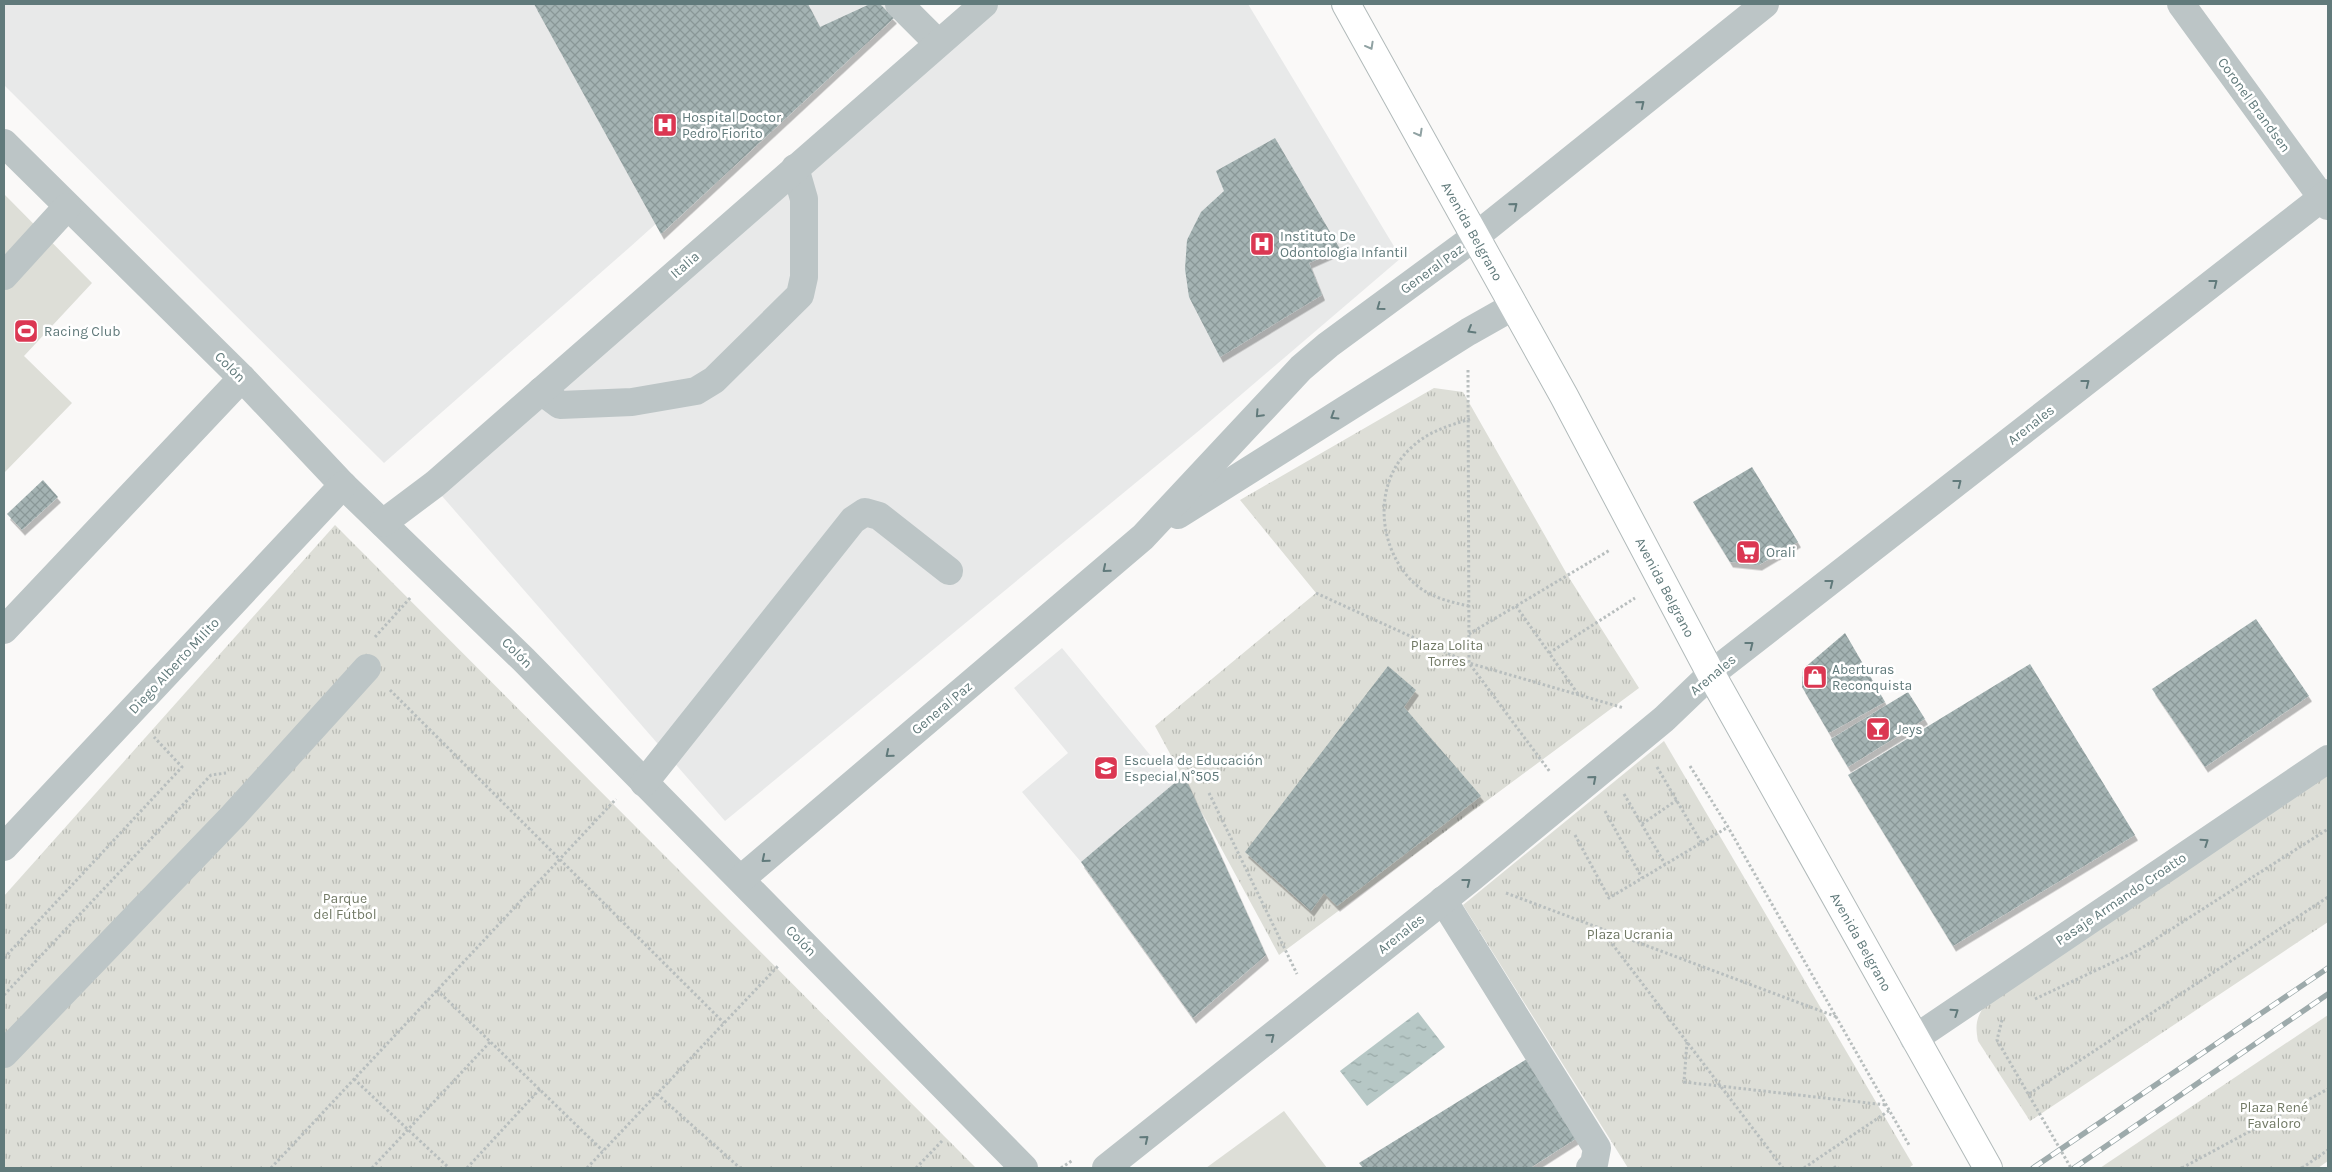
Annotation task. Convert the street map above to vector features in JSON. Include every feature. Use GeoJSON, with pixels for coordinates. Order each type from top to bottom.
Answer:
{"type":"FeatureCollection","features":[{"type":"Feature","properties":{"kind":"main road","name":"Avenida Belgrano"},"geometry":{"type":"LineString","coordinates":[[1346,4],[1476,236],[1711,674],[1988,1168]]}},
{"type":"Feature","properties":{"kind":"street"},"geometry":{"type":"LineString","coordinates":[[899,4],[938,43]]}},
{"type":"Feature","properties":{"kind":"street","name":"Italia"},"geometry":{"type":"LineString","coordinates":[[383,523],[435,484],[984,4]]}},
{"type":"Feature","properties":{"kind":"street","name":"General Paz"},"geometry":{"type":"LineString","coordinates":[[741,879],[1143,538],[1301,368],[1328,345],[1476,236],[1765,4]]}},
{"type":"Feature","properties":{"kind":"street","name":"Coronel Brandsen"},"geometry":{"type":"LineString","coordinates":[[2181,4],[2326,199]]}},
{"type":"Feature","properties":{"kind":"street","name":"Colón"},"geometry":{"type":"LineString","coordinates":[[4,143],[242,378],[343,484],[523,659],[1024,1168]]}},
{"type":"Feature","properties":{"kind":"street"},"geometry":{"type":"LineString","coordinates":[[541,391],[560,405],[632,402],[696,391],[714,380],[800,295],[804,277],[804,199],[795,168]]}},
{"type":"Feature","properties":{"kind":"street","name":"Arenales"},"geometry":{"type":"LineString","coordinates":[[1106,1168],[1470,879],[1664,719],[1711,674],[2326,199]]}},
{"type":"Feature","properties":{"kind":"street"},"geometry":{"type":"LineString","coordinates":[[4,276],[67,207]]}},
{"type":"Feature","properties":{"kind":"street","name":"General Paz"},"geometry":{"type":"LineString","coordinates":[[1143,538],[1468,332],[1514,306]]}},
{"type":"Feature","properties":{"kind":"street"},"geometry":{"type":"LineString","coordinates":[[4,630],[242,378]]}},
{"type":"Feature","properties":{"kind":"street","name":"Diego Alberto Milito"},"geometry":{"type":"LineString","coordinates":[[4,847],[343,484]]}},
{"type":"Feature","properties":{"kind":"street"},"geometry":{"type":"LineString","coordinates":[[644,783],[853,520],[865,512],[879,516],[949,572]]}},
{"type":"Feature","properties":{"kind":"street"},"geometry":{"type":"LineString","coordinates":[[4,1054],[233,816],[367,668]]}},
{"type":"Feature","properties":{"kind":"street","name":"Pasaje Armando Croatto"},"geometry":{"type":"LineString","coordinates":[[1914,1039],[2328,759]]}},
{"type":"Feature","properties":{"kind":"street"},"geometry":{"type":"LineString","coordinates":[[1443,900],[1597,1148],[1594,1164],[1590,1168]]}},
{"type":"Feature","properties":{"kind":"path"},"geometry":{"type":"LineString","coordinates":[[1468,332],[1470,420],[1469,663],[1581,788],[1642,878]]}},
{"type":"Feature","properties":{"kind":"path"},"geometry":{"type":"LineString","coordinates":[[1469,606],[1440,600],[1414,584],[1395,560],[1385,531],[1384,501],[1393,472],[1411,448],[1436,430],[1470,420]]}},
{"type":"Feature","properties":{"kind":"path"},"geometry":{"type":"LineString","coordinates":[[1469,634],[1635,533]]}},
{"type":"Feature","properties":{"kind":"path"},"geometry":{"type":"LineString","coordinates":[[1549,653],[1661,581]]}},
{"type":"Feature","properties":{"kind":"path"},"geometry":{"type":"LineString","coordinates":[[1316,593],[1469,663],[1664,719]]}},
{"type":"Feature","properties":{"kind":"path"},"geometry":{"type":"LineString","coordinates":[[1516,606],[1578,695]]}},
{"type":"Feature","properties":{"kind":"path"},"geometry":{"type":"LineString","coordinates":[[367,668],[724,1023]]}},
{"type":"Feature","properties":{"kind":"path"},"geometry":{"type":"LineString","coordinates":[[4,958],[182,767],[148,731]]}},
{"type":"Feature","properties":{"kind":"path"},"geometry":{"type":"LineString","coordinates":[[1640,738],[1701,842]]}},
{"type":"Feature","properties":{"kind":"path"},"geometry":{"type":"LineString","coordinates":[[1690,766],[1728,827],[1909,1145]]}},
{"type":"Feature","properties":{"kind":"path"},"geometry":{"type":"LineString","coordinates":[[1581,788],[1642,824],[1665,864]]}},
{"type":"Feature","properties":{"kind":"path"},"geometry":{"type":"LineString","coordinates":[[1581,788],[1609,898],[1728,827]]}},
{"type":"Feature","properties":{"kind":"path"},"geometry":{"type":"LineString","coordinates":[[1209,793],[1312,1004]]}},
{"type":"Feature","properties":{"kind":"path"},"geometry":{"type":"LineString","coordinates":[[271,1168],[618,797]]}},
{"type":"Feature","properties":{"kind":"path"},"geometry":{"type":"LineString","coordinates":[[1642,824],[1677,800]]}},
{"type":"Feature","properties":{"kind":"path"},"geometry":{"type":"LineString","coordinates":[[2031,1002],[2137,951],[2328,829]]}},
{"type":"Feature","properties":{"kind":"path"},"geometry":{"type":"LineString","coordinates":[[1470,879],[1837,1016]]}},
{"type":"Feature","properties":{"kind":"path"},"geometry":{"type":"LineString","coordinates":[[2029,1094],[2328,897]]}},
{"type":"Feature","properties":{"kind":"path"},"geometry":{"type":"LineString","coordinates":[[1600,928],[1783,1168]]}},
{"type":"Feature","properties":{"kind":"path"},"geometry":{"type":"LineString","coordinates":[[587,1168],[781,963]]}},
{"type":"Feature","properties":{"kind":"path"},"geometry":{"type":"LineString","coordinates":[[437,990],[603,1151]]}},
{"type":"Feature","properties":{"kind":"path"},"geometry":{"type":"LineString","coordinates":[[2004,1014],[1997,1040],[2071,1168]]}},
{"type":"Feature","properties":{"kind":"path"},"geometry":{"type":"LineString","coordinates":[[372,1168],[491,1042]]}},
{"type":"Feature","properties":{"kind":"path"},"geometry":{"type":"LineString","coordinates":[[1687,1042],[1684,1082],[1887,1105]]}},
{"type":"Feature","properties":{"kind":"path"},"geometry":{"type":"LineString","coordinates":[[354,1078],[449,1168]]}},
{"type":"Feature","properties":{"kind":"path"},"geometry":{"type":"LineString","coordinates":[[2182,1168],[2328,1089]]}},
{"type":"Feature","properties":{"kind":"path"},"geometry":{"type":"LineString","coordinates":[[467,1168],[540,1090]]}},
{"type":"Feature","properties":{"kind":"path"},"geometry":{"type":"LineString","coordinates":[[657,1094],[740,1168]]}},
{"type":"Feature","properties":{"kind":"path"},"geometry":{"type":"LineString","coordinates":[[1804,1168],[1890,1110]]}},
{"type":"Feature","properties":{"kind":"path"},"geometry":{"type":"LineString","coordinates":[[916,1168],[942,1141]]}},
{"type":"Feature","properties":{"kind":"path"},"geometry":{"type":"LineString","coordinates":[[2302,1168],[2328,1150]]}},
{"type":"Feature","properties":{"kind":"path"},"geometry":{"type":"LineString","coordinates":[[1834,1168],[1837,1166],[1838,1168]]}},
{"type":"Feature","properties":{"kind":"shaded area"},"geometry":{"type":"Polygon","coordinates":[[[4,4],[901,4],[630,247],[384,463],[4,85],[4,4]]]}},
{"type":"Feature","properties":{"kind":"shaded area"},"geometry":{"type":"Polygon","coordinates":[[[988,4],[1248,4],[1401,258],[1201,429],[725,821],[435,488],[988,4]]]}},
{"type":"Feature","properties":{"kind":"shaded area","name":"Escuela de Educación Especial N°505"},"geometry":{"type":"Polygon","coordinates":[[[1062,648],[1174,784],[1081,862],[1022,792],[1068,753],[1014,688],[1062,648]]]}},
{"type":"Feature","properties":{"kind":"green space","name":"Racing Club"},"geometry":{"type":"Polygon","coordinates":[[[4,194],[92,283],[24,356],[72,403],[4,473],[4,194]]]}},
{"type":"Feature","properties":{"kind":"green space","name":"Plaza Lolita Torres"},"geometry":{"type":"Polygon","coordinates":[[[1434,388],[1463,392],[1568,576],[1639,688],[1279,955],[1155,726],[1316,593],[1240,500],[1434,388]]]}},
{"type":"Feature","properties":{"kind":"green space","name":"Parque del Fútbol"},"geometry":{"type":"Polygon","coordinates":[[[335,525],[976,1168],[4,1168],[4,896],[335,525]]]}},
{"type":"Feature","properties":{"kind":"green space","name":"Plaza Ucrania"},"geometry":{"type":"Polygon","coordinates":[[[1664,741],[1913,1165],[1908,1168],[1628,1168],[1463,905],[1664,741]]]}},
{"type":"Feature","properties":{"kind":"green space"},"geometry":{"type":"Polygon","coordinates":[[[2328,774],[2328,922],[2030,1121],[1978,1041],[1977,1021],[1986,1004],[2328,774]]]}},
{"type":"Feature","properties":{"kind":"green space","name":"Plaza René Favaloro"},"geometry":{"type":"Polygon","coordinates":[[[2328,1015],[2328,1161],[2318,1168],[2100,1168],[2328,1015]]]}},
{"type":"Feature","properties":{"kind":"green space"},"geometry":{"type":"Polygon","coordinates":[[[1284,1111],[1327,1168],[1206,1168],[1284,1111]]]}},
{"type":"Feature","properties":{"kind":"water"},"geometry":{"type":"Polygon","coordinates":[[[1418,1012],[1445,1047],[1367,1106],[1340,1071],[1418,1012]]]}},
{"type":"Feature","properties":{"kind":"building","name":"Hospital Doctor Pedro Fiorito"},"geometry":{"type":"Polygon","coordinates":[[[534,4],[808,4],[820,27],[870,4],[880,4],[894,18],[661,234],[534,4]]]}},
{"type":"Feature","properties":{"kind":"building","name":"Instituto De Odontologia Infantil"},"geometry":{"type":"Polygon","coordinates":[[[1275,138],[1340,249],[1309,263],[1322,295],[1220,357],[1189,297],[1185,269],[1187,240],[1201,212],[1224,191],[1216,171],[1275,138]]]}},
{"type":"Feature","properties":{"kind":"building"},"geometry":{"type":"Polygon","coordinates":[[[1752,467],[1798,542],[1759,565],[1730,562],[1693,502],[1752,467]]]}},
{"type":"Feature","properties":{"kind":"building"},"geometry":{"type":"Polygon","coordinates":[[[43,480],[58,497],[22,530],[7,514],[43,480]]]}},
{"type":"Feature","properties":{"kind":"building"},"geometry":{"type":"Polygon","coordinates":[[[2256,619],[2309,696],[2205,767],[2152,689],[2256,619]]]}},
{"type":"Feature","properties":{"kind":"building"},"geometry":{"type":"Polygon","coordinates":[[[1845,633],[1885,702],[1829,733],[1802,687],[1803,669],[1845,633]]]}},
{"type":"Feature","properties":{"kind":"building"},"geometry":{"type":"Polygon","coordinates":[[[2030,664],[2135,835],[1953,946],[1848,775],[2030,664]]]}},
{"type":"Feature","properties":{"kind":"building"},"geometry":{"type":"Polygon","coordinates":[[[1388,666],[1416,690],[1404,707],[1481,796],[1337,906],[1324,893],[1311,911],[1245,852],[1388,666]]]}},
{"type":"Feature","properties":{"kind":"building","name":"Jeys"},"geometry":{"type":"Polygon","coordinates":[[[1908,692],[1925,719],[1848,767],[1831,739],[1908,692]]]}},
{"type":"Feature","properties":{"kind":"building"},"geometry":{"type":"Polygon","coordinates":[[[1184,775],[1266,955],[1193,1018],[1081,862],[1184,775]]]}},
{"type":"Feature","properties":{"kind":"building"},"geometry":{"type":"Polygon","coordinates":[[[1530,1057],[1577,1138],[1530,1168],[1363,1168],[1359,1163],[1530,1057]]]}},
{"type":"Feature","properties":{"kind":"railway"},"geometry":{"type":"LineString","coordinates":[[2033,1168],[2328,968]]}},
{"type":"Feature","properties":{"kind":"railway"},"geometry":{"type":"LineString","coordinates":[[2074,1168],[2328,994]]}},
{"type":"Feature","properties":{"kind":"place","name":"Hospital Doctor Pedro Fiorito"},"geometry":{"type":"Point","coordinates":[665,125]}},
{"type":"Feature","properties":{"kind":"place","name":"Instituto De Odontologia Infantil"},"geometry":{"type":"Point","coordinates":[1262,244]}},
{"type":"Feature","properties":{"kind":"place","name":"Racing Club"},"geometry":{"type":"Point","coordinates":[26,331]}},
{"type":"Feature","properties":{"kind":"place","name":"Orali"},"geometry":{"type":"Point","coordinates":[1748,552]}},
{"type":"Feature","properties":{"kind":"place","name":"Aberturas Reconquista"},"geometry":{"type":"Point","coordinates":[1815,677]}},
{"type":"Feature","properties":{"kind":"place","name":"Jeys"},"geometry":{"type":"Point","coordinates":[1878,729]}},
{"type":"Feature","properties":{"kind":"place","name":"Escuela de Educación Especial N°505"},"geometry":{"type":"Point","coordinates":[1106,768]}}]}
